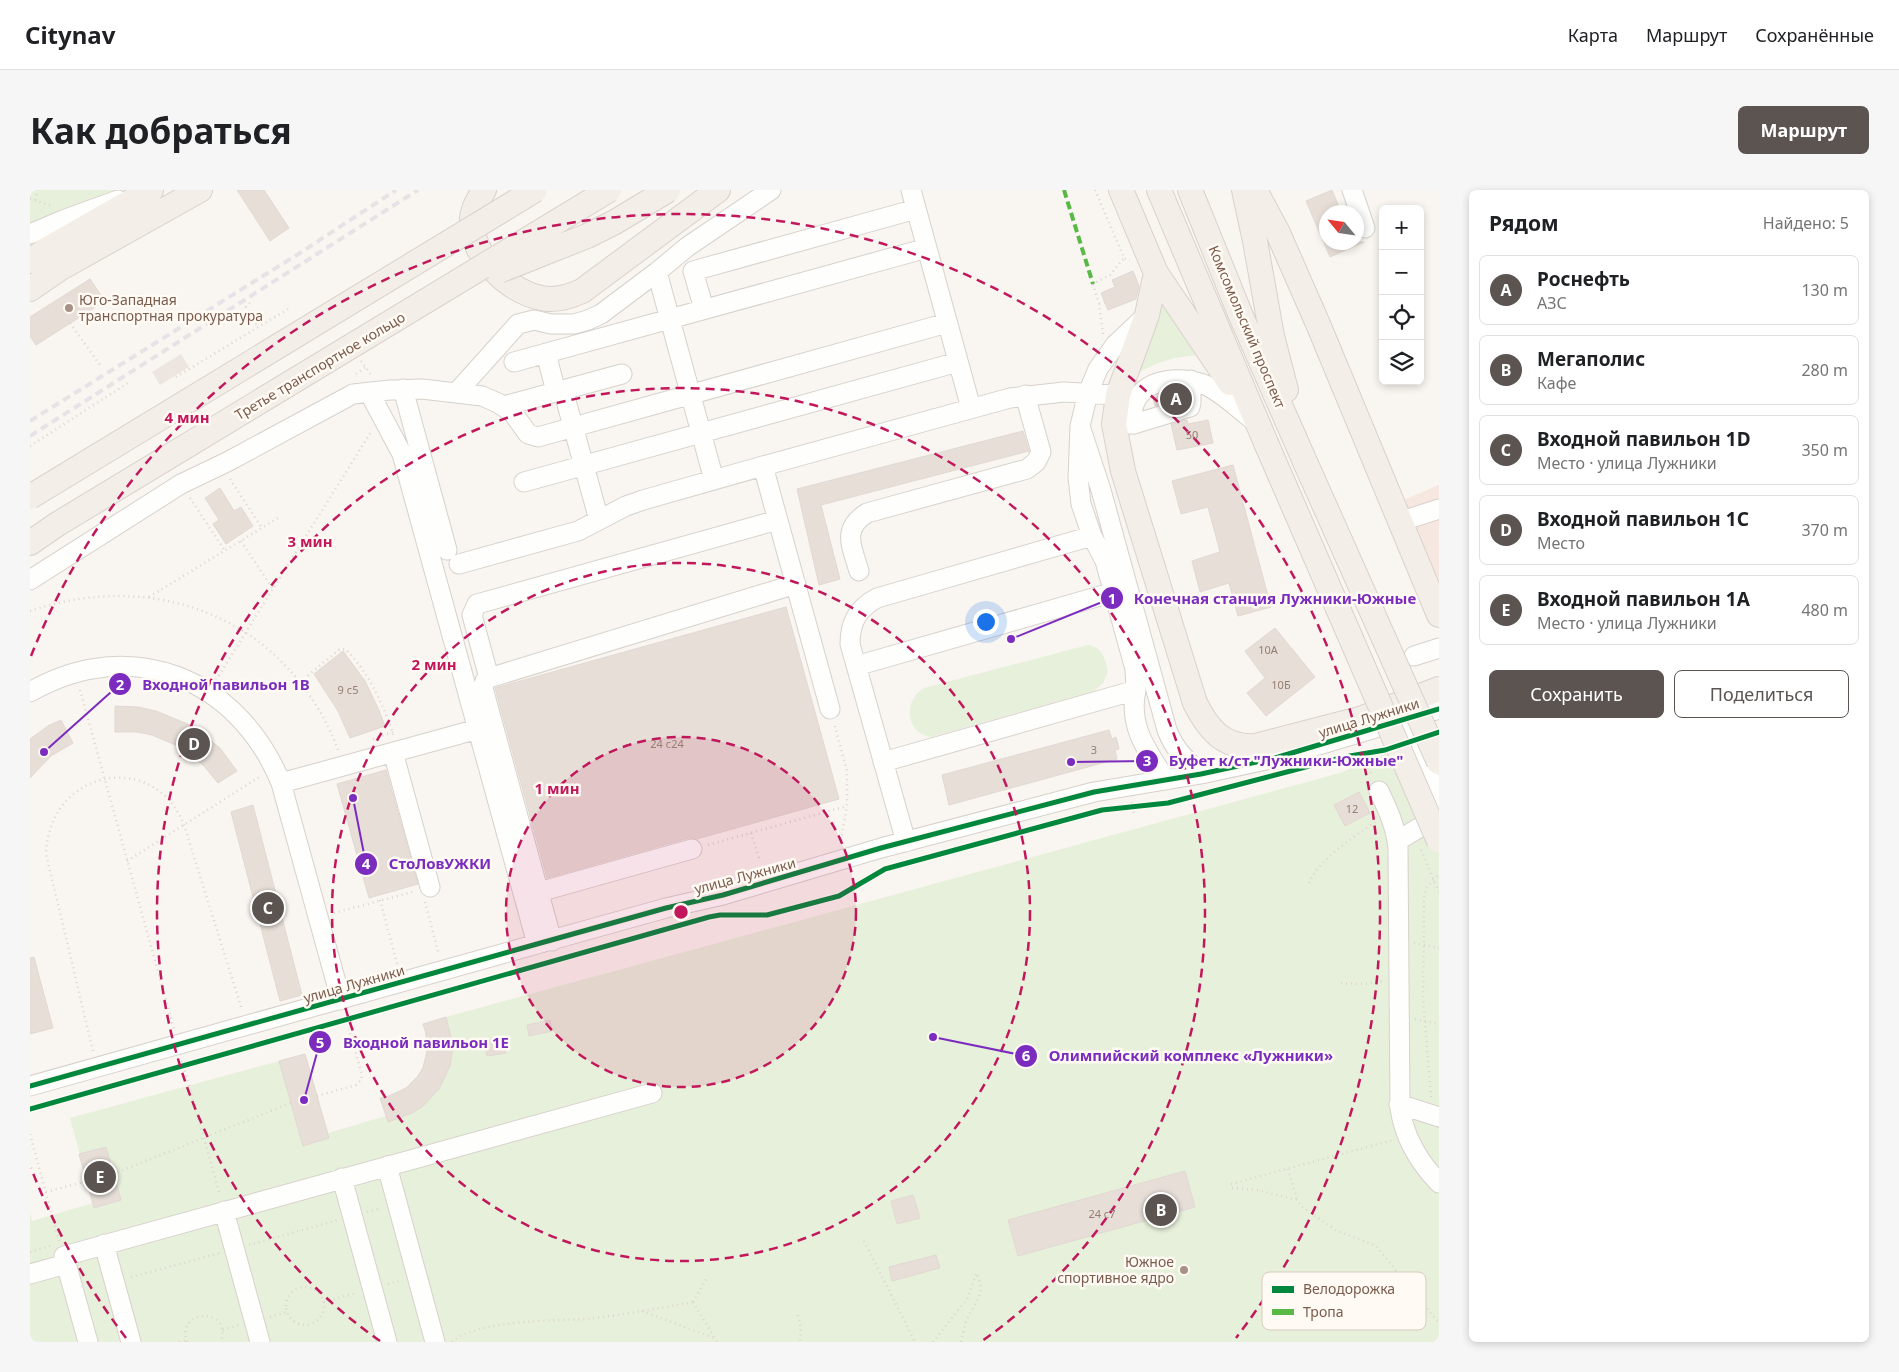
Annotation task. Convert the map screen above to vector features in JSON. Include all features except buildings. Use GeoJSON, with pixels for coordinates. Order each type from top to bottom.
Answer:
{"type":"FeatureCollection","features":[{"type":"Feature","properties":{"kind":"main road"},"geometry":{"type":"LineString","coordinates":[[35,248],[149,190]]}},
{"type":"Feature","properties":{"kind":"main road"},"geometry":{"type":"LineString","coordinates":[[30,289],[59,269],[200,190]]}},
{"type":"Feature","properties":{"kind":"main road"},"geometry":{"type":"LineString","coordinates":[[484,190],[476,203],[471,225],[477,248],[489,264],[508,282],[521,291],[541,298],[557,299],[569,297],[582,291],[718,190]]}},
{"type":"Feature","properties":{"kind":"main road"},"geometry":{"type":"LineString","coordinates":[[30,497],[535,190]]}},
{"type":"Feature","properties":{"kind":"main road","name":"Третье транспортное кольцо"},"geometry":{"type":"LineString","coordinates":[[30,543],[609,190]]}},
{"type":"Feature","properties":{"kind":"main road"},"geometry":{"type":"LineString","coordinates":[[421,304],[468,283],[587,236],[615,222],[668,190]]}},
{"type":"Feature","properties":{"kind":"main road"},"geometry":{"type":"LineString","coordinates":[[1121,190],[1156,273],[1262,433],[1439,841]]}},
{"type":"Feature","properties":{"kind":"main road","name":"Комсомольский проспект"},"geometry":{"type":"LineString","coordinates":[[1159,190],[1204,292],[1262,433]]}},
{"type":"Feature","properties":{"kind":"main road","name":"Комсомольский проспект"},"geometry":{"type":"LineString","coordinates":[[1190,190],[1241,316],[1306,464]]}},
{"type":"Feature","properties":{"kind":"main road"},"geometry":{"type":"LineString","coordinates":[[1244,190],[1272,336],[1306,464],[1439,762]]}},
{"type":"Feature","properties":{"kind":"main road"},"geometry":{"type":"LineString","coordinates":[[1255,190],[1278,234],[1310,306],[1439,615]]}},
{"type":"Feature","properties":{"kind":"main road"},"geometry":{"type":"LineString","coordinates":[[1156,273],[1147,315],[1118,395],[1124,424],[1123,471],[1195,703],[1204,722],[1230,743],[1243,747],[1255,746],[1364,718],[1439,688]]}},
{"type":"Feature","properties":{"kind":"street"},"geometry":{"type":"LineString","coordinates":[[457,392],[518,324],[534,320],[564,325],[588,320],[601,314],[687,248],[771,190]]}},
{"type":"Feature","properties":{"kind":"street"},"geometry":{"type":"LineString","coordinates":[[911,190],[971,408]]}},
{"type":"Feature","properties":{"kind":"street"},"geometry":{"type":"LineString","coordinates":[[1352,190],[1365,228]]}},
{"type":"Feature","properties":{"kind":"street"},"geometry":{"type":"LineString","coordinates":[[693,271],[916,209]]}},
{"type":"Feature","properties":{"kind":"street"},"geometry":{"type":"LineString","coordinates":[[687,248],[704,309]]}},
{"type":"Feature","properties":{"kind":"street"},"geometry":{"type":"LineString","coordinates":[[514,362],[927,248]]}},
{"type":"Feature","properties":{"kind":"street"},"geometry":{"type":"LineString","coordinates":[[657,272],[714,480]]}},
{"type":"Feature","properties":{"kind":"street"},"geometry":{"type":"LineString","coordinates":[[1147,315],[1130,329],[1107,355],[1088,393],[1080,426],[1078,458],[1079,492],[1085,518],[1105,561],[1135,669],[1136,690],[1133,702],[1136,726],[1148,752],[1166,780]]}},
{"type":"Feature","properties":{"kind":"street"},"geometry":{"type":"LineString","coordinates":[[30,580],[181,484],[347,396],[403,389],[457,392],[482,396],[504,406],[513,413],[528,434],[532,437],[538,437],[947,323]]}},
{"type":"Feature","properties":{"kind":"street"},"geometry":{"type":"LineString","coordinates":[[546,353],[574,427],[599,520]]}},
{"type":"Feature","properties":{"kind":"street"},"geometry":{"type":"LineString","coordinates":[[524,482],[958,362]]}},
{"type":"Feature","properties":{"kind":"street"},"geometry":{"type":"LineString","coordinates":[[504,406],[622,374]]}},
{"type":"Feature","properties":{"kind":"street"},"geometry":{"type":"LineString","coordinates":[[1124,424],[1138,395],[1150,386],[1171,380],[1192,380],[1211,387],[1262,433]]}},
{"type":"Feature","properties":{"kind":"street"},"geometry":{"type":"LineString","coordinates":[[1124,424],[1190,408],[1192,380]]}},
{"type":"Feature","properties":{"kind":"street"},"geometry":{"type":"LineString","coordinates":[[403,389],[453,557],[578,531],[643,500],[971,408],[1025,395],[1088,393],[1118,395]]}},
{"type":"Feature","properties":{"kind":"street"},"geometry":{"type":"LineString","coordinates":[[369,392],[402,454],[478,729],[545,942]]}},
{"type":"Feature","properties":{"kind":"street"},"geometry":{"type":"LineString","coordinates":[[859,571],[850,539],[851,532],[858,519],[867,514],[1027,469],[1036,462],[1041,452],[1025,395]]}},
{"type":"Feature","properties":{"kind":"street"},"geometry":{"type":"LineString","coordinates":[[1080,426],[1101,490],[1167,730],[1182,757],[1201,774]]}},
{"type":"Feature","properties":{"kind":"street"},"geometry":{"type":"LineString","coordinates":[[763,466],[830,709]]}},
{"type":"Feature","properties":{"kind":"street"},"geometry":{"type":"LineString","coordinates":[[1399,522],[1439,509]]}},
{"type":"Feature","properties":{"kind":"street"},"geometry":{"type":"LineString","coordinates":[[489,678],[472,615],[472,611],[477,604],[778,520]]}},
{"type":"Feature","properties":{"kind":"street"},"geometry":{"type":"LineString","coordinates":[[906,842],[850,644],[853,621],[867,603],[877,598],[1092,536]]}},
{"type":"Feature","properties":{"kind":"street"},"geometry":{"type":"LineString","coordinates":[[545,942],[539,892],[483,688],[485,681],[489,678],[796,584]]}},
{"type":"Feature","properties":{"kind":"street"},"geometry":{"type":"LineString","coordinates":[[856,666],[1114,592]]}},
{"type":"Feature","properties":{"kind":"street"},"geometry":{"type":"LineString","coordinates":[[1414,656],[1439,648]]}},
{"type":"Feature","properties":{"kind":"street"},"geometry":{"type":"LineString","coordinates":[[30,692],[44,684],[75,672],[111,666],[150,669],[180,677],[208,691],[226,704],[246,723],[261,743],[278,775],[341,1000]]}},
{"type":"Feature","properties":{"kind":"street"},"geometry":{"type":"LineString","coordinates":[[883,762],[1136,690]]}},
{"type":"Feature","properties":{"kind":"street","name":"улица Лужники"},"geometry":{"type":"LineString","coordinates":[[30,1086],[666,908],[723,895],[906,842],[1094,792],[1201,774],[1275,758],[1439,709]]}},
{"type":"Feature","properties":{"kind":"street"},"geometry":{"type":"LineString","coordinates":[[1406,719],[1439,800]]}},
{"type":"Feature","properties":{"kind":"street"},"geometry":{"type":"LineString","coordinates":[[278,775],[343,766],[478,729]]}},
{"type":"Feature","properties":{"kind":"street"},"geometry":{"type":"LineString","coordinates":[[396,752],[426,888]]}},
{"type":"Feature","properties":{"kind":"street"},"geometry":{"type":"LineString","coordinates":[[1379,791],[1405,836],[1398,939],[1399,1104],[1408,1136],[1423,1164],[1439,1183]]}},
{"type":"Feature","properties":{"kind":"street"},"geometry":{"type":"LineString","coordinates":[[1405,836],[1439,816]]}},
{"type":"Feature","properties":{"kind":"street"},"geometry":{"type":"LineString","coordinates":[[539,892],[692,849]]}},
{"type":"Feature","properties":{"kind":"street"},"geometry":{"type":"LineString","coordinates":[[88,1342],[64,1256],[652,1093]]}},
{"type":"Feature","properties":{"kind":"street"},"geometry":{"type":"LineString","coordinates":[[1399,1104],[1436,1111]]}},
{"type":"Feature","properties":{"kind":"street"},"geometry":{"type":"LineString","coordinates":[[387,1166],[435,1342]]}},
{"type":"Feature","properties":{"kind":"street"},"geometry":{"type":"LineString","coordinates":[[342,1178],[387,1342]]}},
{"type":"Feature","properties":{"kind":"street"},"geometry":{"type":"LineString","coordinates":[[224,1211],[260,1342]]}},
{"type":"Feature","properties":{"kind":"street"},"geometry":{"type":"LineString","coordinates":[[104,1244],[131,1342]]}},
{"type":"Feature","properties":{"kind":"street"},"geometry":{"type":"LineString","coordinates":[[30,1274],[66,1264]]}},
{"type":"Feature","properties":{"kind":"path"},"geometry":{"type":"LineString","coordinates":[[34,201],[38,190]]}},
{"type":"Feature","properties":{"kind":"path"},"geometry":{"type":"LineString","coordinates":[[1095,190],[1124,258],[1133,261]]}},
{"type":"Feature","properties":{"kind":"path"},"geometry":{"type":"LineString","coordinates":[[30,199],[59,208]]}},
{"type":"Feature","properties":{"kind":"path"},"geometry":{"type":"LineString","coordinates":[[1103,338],[1100,304],[1092,284],[1110,275],[1124,258]]}},
{"type":"Feature","properties":{"kind":"path"},"geometry":{"type":"LineString","coordinates":[[1100,304],[1105,302]]}},
{"type":"Feature","properties":{"kind":"path"},"geometry":{"type":"LineString","coordinates":[[250,304],[246,307],[258,327]]}},
{"type":"Feature","properties":{"kind":"path"},"geometry":{"type":"LineString","coordinates":[[176,377],[288,309]]}},
{"type":"Feature","properties":{"kind":"path"},"geometry":{"type":"LineString","coordinates":[[70,323],[100,366]]}},
{"type":"Feature","properties":{"kind":"path"},"geometry":{"type":"LineString","coordinates":[[356,374],[366,367]]}},
{"type":"Feature","properties":{"kind":"path"},"geometry":{"type":"LineString","coordinates":[[30,446],[131,381]]}},
{"type":"Feature","properties":{"kind":"path"},"geometry":{"type":"LineString","coordinates":[[208,691],[382,415]]}},
{"type":"Feature","properties":{"kind":"path"},"geometry":{"type":"LineString","coordinates":[[220,465],[262,528]]}},
{"type":"Feature","properties":{"kind":"path"},"geometry":{"type":"LineString","coordinates":[[181,484],[225,551]]}},
{"type":"Feature","properties":{"kind":"path"},"geometry":{"type":"LineString","coordinates":[[149,597],[278,518]]}},
{"type":"Feature","properties":{"kind":"path"},"geometry":{"type":"LineString","coordinates":[[241,541],[272,589]]}},
{"type":"Feature","properties":{"kind":"path"},"geometry":{"type":"LineString","coordinates":[[30,611],[71,599],[115,595],[149,597],[202,611],[245,633],[273,654],[300,682],[327,725],[343,766]]}},
{"type":"Feature","properties":{"kind":"path"},"geometry":{"type":"LineString","coordinates":[[300,682],[340,649],[347,650],[366,676],[378,698],[390,726],[396,752]]}},
{"type":"Feature","properties":{"kind":"path"},"geometry":{"type":"LineString","coordinates":[[75,672],[172,1024]]}},
{"type":"Feature","properties":{"kind":"path"},"geometry":{"type":"LineString","coordinates":[[830,709],[847,771],[847,806],[841,840]]}},
{"type":"Feature","properties":{"kind":"path"},"geometry":{"type":"LineString","coordinates":[[1369,753],[1359,755],[1379,791]]}},
{"type":"Feature","properties":{"kind":"path"},"geometry":{"type":"LineString","coordinates":[[127,861],[184,825],[278,775]]}},
{"type":"Feature","properties":{"kind":"path"},"geometry":{"type":"LineString","coordinates":[[93,1051],[48,868],[47,840],[52,820],[63,803],[73,793],[104,779],[125,778],[139,781],[163,794],[172,804],[184,825],[242,1010]]}},
{"type":"Feature","properties":{"kind":"path"},"geometry":{"type":"LineString","coordinates":[[692,849],[847,806]]}},
{"type":"Feature","properties":{"kind":"path"},"geometry":{"type":"LineString","coordinates":[[1123,808],[1142,806]]}},
{"type":"Feature","properties":{"kind":"path"},"geometry":{"type":"LineString","coordinates":[[1309,883],[1316,870],[1334,854],[1390,812]]}},
{"type":"Feature","properties":{"kind":"path"},"geometry":{"type":"LineString","coordinates":[[751,832],[759,858]]}},
{"type":"Feature","properties":{"kind":"path"},"geometry":{"type":"LineString","coordinates":[[1405,836],[1434,879],[1439,892]]}},
{"type":"Feature","properties":{"kind":"path"},"geometry":{"type":"LineString","coordinates":[[1436,1111],[1422,993],[1424,893],[1439,874]]}},
{"type":"Feature","properties":{"kind":"path"},"geometry":{"type":"LineString","coordinates":[[318,918],[426,888],[440,959]]}},
{"type":"Feature","properties":{"kind":"path"},"geometry":{"type":"LineString","coordinates":[[380,900],[399,970]]}},
{"type":"Feature","properties":{"kind":"path"},"geometry":{"type":"LineString","coordinates":[[1398,939],[1439,948]]}},
{"type":"Feature","properties":{"kind":"path"},"geometry":{"type":"LineString","coordinates":[[1341,983],[1363,984],[1398,978]]}},
{"type":"Feature","properties":{"kind":"path"},"geometry":{"type":"LineString","coordinates":[[1399,1015],[1439,1024]]}},
{"type":"Feature","properties":{"kind":"path"},"geometry":{"type":"LineString","coordinates":[[317,1096],[356,1085],[361,1080],[362,1075],[349,1028]]}},
{"type":"Feature","properties":{"kind":"path"},"geometry":{"type":"LineString","coordinates":[[178,1045],[224,1211]]}},
{"type":"Feature","properties":{"kind":"path"},"geometry":{"type":"LineString","coordinates":[[174,1068],[193,1063]]}},
{"type":"Feature","properties":{"kind":"path"},"geometry":{"type":"LineString","coordinates":[[113,1174],[291,1103]]}},
{"type":"Feature","properties":{"kind":"path"},"geometry":{"type":"LineString","coordinates":[[30,1134],[60,1243],[30,1252]]}},
{"type":"Feature","properties":{"kind":"path"},"geometry":{"type":"LineString","coordinates":[[1297,1200],[1258,1190],[1231,1186],[1408,1136]]}},
{"type":"Feature","properties":{"kind":"path"},"geometry":{"type":"LineString","coordinates":[[1288,1169],[1297,1200],[1302,1207],[1337,1231],[1379,1248],[1398,1272]]}},
{"type":"Feature","properties":{"kind":"path"},"geometry":{"type":"LineString","coordinates":[[46,1192],[86,1181]]}},
{"type":"Feature","properties":{"kind":"path"},"geometry":{"type":"LineString","coordinates":[[864,1241],[915,1342]]}},
{"type":"Feature","properties":{"kind":"path"},"geometry":{"type":"LineString","coordinates":[[934,1342],[967,1299],[976,1272],[980,1291],[966,1321],[961,1342]]}},
{"type":"Feature","properties":{"kind":"path"},"geometry":{"type":"LineString","coordinates":[[693,1302],[708,1276]]}},
{"type":"Feature","properties":{"kind":"path"},"geometry":{"type":"LineString","coordinates":[[308,1287],[315,1290],[324,1302],[322,1316],[310,1324],[296,1323],[287,1312],[286,1304],[289,1297],[300,1288],[308,1287]]}},
{"type":"Feature","properties":{"kind":"path"},"geometry":{"type":"LineString","coordinates":[[452,1342],[460,1336],[500,1326],[594,1318],[693,1302]]}},
{"type":"Feature","properties":{"kind":"path"},"geometry":{"type":"LineString","coordinates":[[693,1302],[717,1342]]}},
{"type":"Feature","properties":{"kind":"path"},"geometry":{"type":"LineString","coordinates":[[1426,1307],[1439,1323]]}},
{"type":"Feature","properties":{"kind":"path"},"geometry":{"type":"LineString","coordinates":[[641,1311],[714,1338]]}},
{"type":"Feature","properties":{"kind":"path"},"geometry":{"type":"LineString","coordinates":[[178,1342],[187,1341],[185,1332],[192,1319],[206,1315],[214,1318],[223,1330],[221,1342]]}},
{"type":"Feature","properties":{"kind":"path"},"geometry":{"type":"LineString","coordinates":[[798,1316],[801,1328],[800,1342]]}},
{"type":"Feature","properties":{"kind":"shaded area"},"geometry":{"type":"Polygon","coordinates":[[[181,354],[189,367],[160,385],[152,372],[181,354]]]}},
{"type":"Feature","properties":{"kind":"shaded area"},"geometry":{"type":"Polygon","coordinates":[[[1439,485],[1439,586],[1401,501],[1439,485]]]}},
{"type":"Feature","properties":{"kind":"green space"},"geometry":{"type":"Polygon","coordinates":[[[30,190],[115,190],[30,227],[30,190]]]}},
{"type":"Feature","properties":{"kind":"green space"},"geometry":{"type":"Polygon","coordinates":[[[1161,291],[1201,355],[1169,360],[1140,372],[1160,305],[1161,291]]]}},
{"type":"Feature","properties":{"kind":"green space"},"geometry":{"type":"Polygon","coordinates":[[[1088,645],[1100,651],[1108,672],[1103,683],[1094,691],[931,737],[922,735],[912,723],[910,708],[917,693],[924,688],[1088,645]]]}},
{"type":"Feature","properties":{"kind":"green space"},"geometry":{"type":"Polygon","coordinates":[[[1439,730],[1439,1342],[30,1342],[30,1213],[32,1221],[93,1203],[70,1118],[305,1054],[328,1133],[386,1116],[380,1098],[404,1089],[420,1072],[425,1061],[427,1050],[423,1024],[1340,773],[1439,730]]]}},
{"type":"Feature","properties":{"kind":"railway"},"geometry":{"type":"LineString","coordinates":[[30,421],[300,253],[396,190]]}},
{"type":"Feature","properties":{"kind":"railway"},"geometry":{"type":"LineString","coordinates":[[30,436],[418,190]]}},
{"type":"Feature","properties":{"kind":"marked path"},"geometry":{"type":"LineString","coordinates":[[1064,190],[1093,284]]}},
{"type":"Feature","properties":{"kind":"cycle path"},"geometry":{"type":"LineString","coordinates":[[30,1086],[666,908],[723,895],[881,848],[1094,792],[1201,774],[1275,758],[1439,709]]}},
{"type":"Feature","properties":{"kind":"cycle path"},"geometry":{"type":"LineString","coordinates":[[30,1109],[709,917],[720,915],[767,915],[839,896],[885,869],[1102,810],[1168,803],[1344,757],[1385,750],[1439,732]]}},
{"type":"Feature","properties":{"kind":"place","name":"Юго-Западная транспортная прокуратура"},"geometry":{"type":"Point","coordinates":[69,308]}},
{"type":"Feature","properties":{"kind":"place","name":"Роснефть"},"geometry":{"type":"Point","coordinates":[1176,399]}},
{"type":"Feature","properties":{"kind":"place","name":"Конечная станция Лужники-Южные"},"geometry":{"type":"Point","coordinates":[1011,639]}},
{"type":"Feature","properties":{"kind":"place","name":"Входной павильон 1C"},"geometry":{"type":"Point","coordinates":[194,744]}},
{"type":"Feature","properties":{"kind":"place","name":"Входной павильон 1B"},"geometry":{"type":"Point","coordinates":[44,752]}},
{"type":"Feature","properties":{"kind":"place","name":"Буфет к/ст \"Лужники-Южные\""},"geometry":{"type":"Point","coordinates":[1071,762]}},
{"type":"Feature","properties":{"kind":"place","name":"СтоЛовУЖКИ"},"geometry":{"type":"Point","coordinates":[353,798]}},
{"type":"Feature","properties":{"kind":"place","name":"Входной павильон 1D"},"geometry":{"type":"Point","coordinates":[268,908]}},
{"type":"Feature","properties":{"kind":"place","name":"Олимпийский комплекс «Лужники»"},"geometry":{"type":"Point","coordinates":[933,1037]}},
{"type":"Feature","properties":{"kind":"place","name":"Входной павильон 1E"},"geometry":{"type":"Point","coordinates":[304,1100]}},
{"type":"Feature","properties":{"kind":"place","name":"Входной павильон 1A"},"geometry":{"type":"Point","coordinates":[100,1177]}},
{"type":"Feature","properties":{"kind":"place","name":"Мегаполис"},"geometry":{"type":"Point","coordinates":[1161,1210]}},
{"type":"Feature","properties":{"kind":"place","name":"Южное спортивное ядро"},"geometry":{"type":"Point","coordinates":[1184,1270]}}]}
